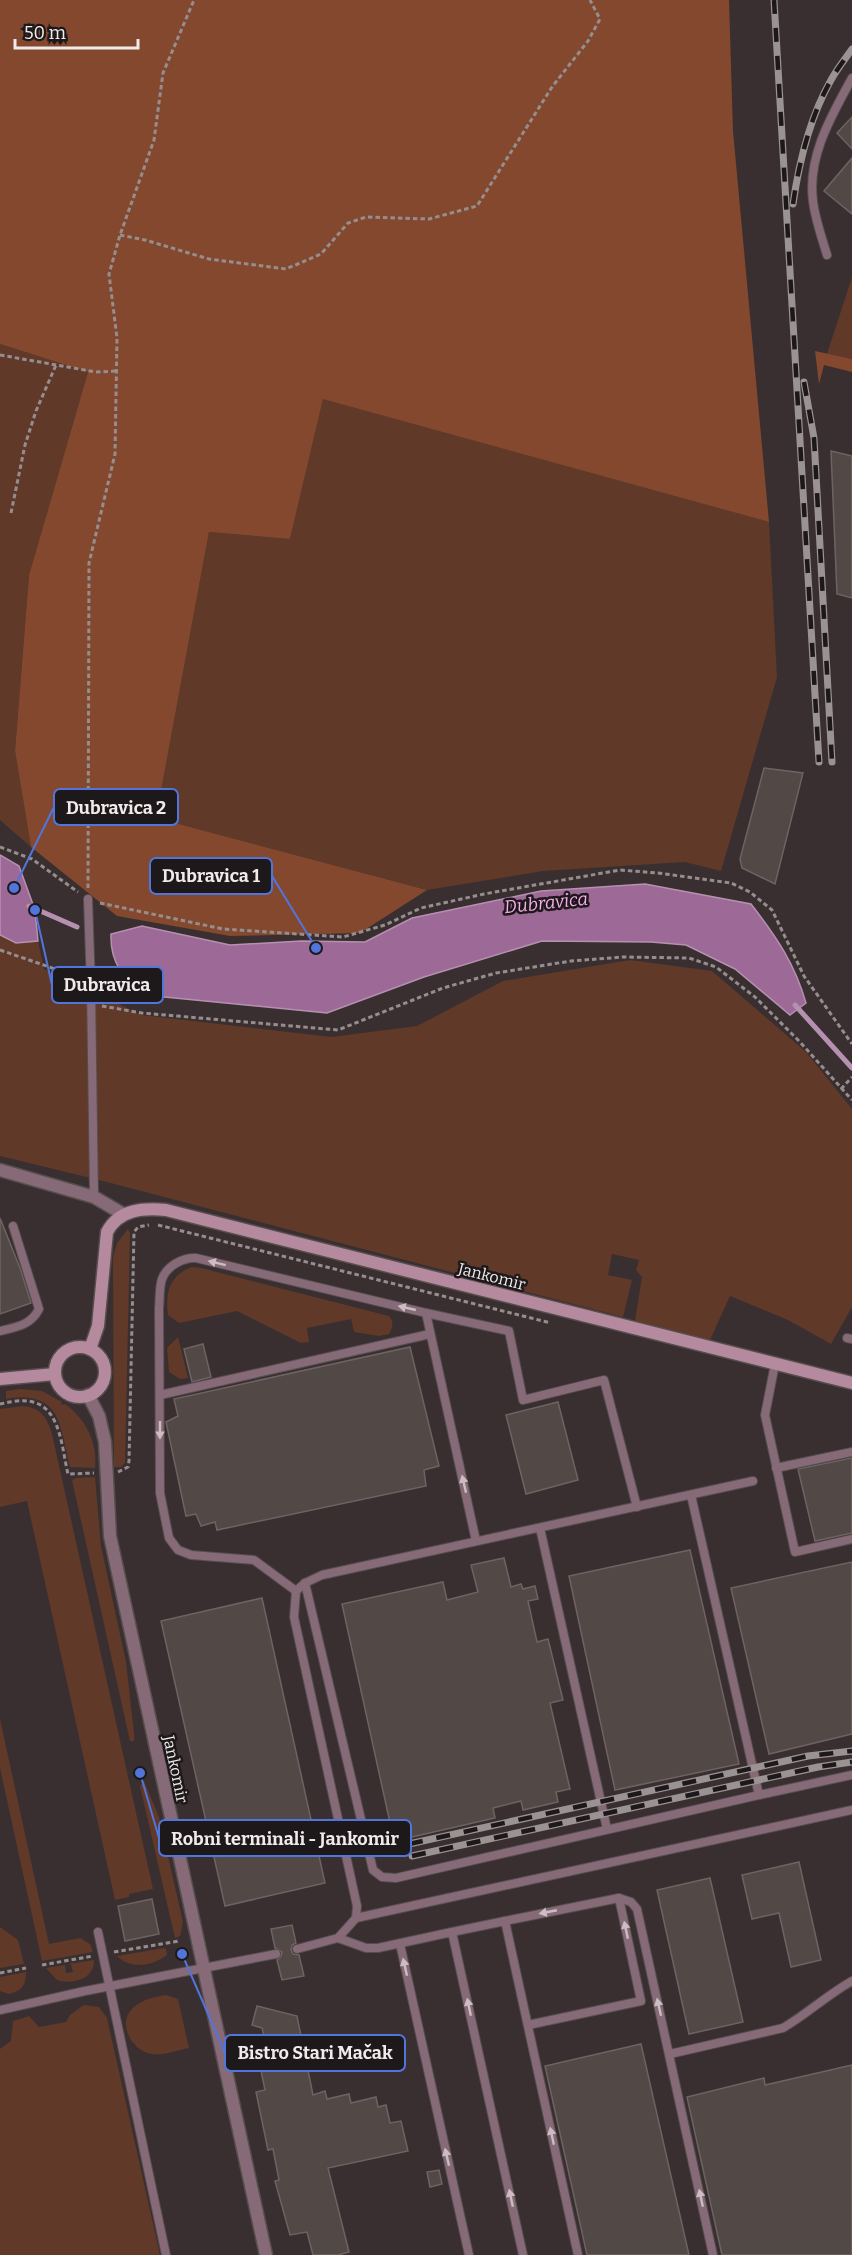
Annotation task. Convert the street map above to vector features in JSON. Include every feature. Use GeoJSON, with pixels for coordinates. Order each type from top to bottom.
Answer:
{"type":"FeatureCollection","features":[{"type":"Feature","properties":{"kind":"street"},"geometry":{"type":"LineString","coordinates":[[0,1170],[94,1197],[123,1214],[115,1220],[105,1237],[101,1306],[98,1326],[90,1349]]}},
{"type":"Feature","properties":{"kind":"street","name":"Jankomir"},"geometry":{"type":"LineString","coordinates":[[123,1214],[144,1209],[166,1210],[852,1383]]}},
{"type":"Feature","properties":{"kind":"street"},"geometry":{"type":"LineString","coordinates":[[76,1347],[90,1349],[99,1356],[105,1371],[99,1387],[88,1395],[69,1394],[58,1383],[55,1374],[58,1360],[63,1354],[76,1347]]}},
{"type":"Feature","properties":{"kind":"street"},"geometry":{"type":"LineString","coordinates":[[0,1379],[55,1374]]}},
{"type":"Feature","properties":{"kind":"street","name":"Jankomir"},"geometry":{"type":"LineString","coordinates":[[88,1395],[96,1409],[103,1430],[110,1536],[266,2255]]}},
{"type":"Feature","properties":{"kind":"lane"},"geometry":{"type":"LineString","coordinates":[[827,255],[813,201],[813,169],[824,129],[852,78]]}},
{"type":"Feature","properties":{"kind":"lane"},"geometry":{"type":"LineString","coordinates":[[88,899],[92,1003],[94,1197]]}},
{"type":"Feature","properties":{"kind":"lane"},"geometry":{"type":"LineString","coordinates":[[0,1331],[23,1325],[34,1319],[39,1309],[13,1226]]}},
{"type":"Feature","properties":{"kind":"lane"},"geometry":{"type":"LineString","coordinates":[[296,1591],[254,1560],[191,1555],[178,1550],[169,1538],[160,1493],[159,1308],[162,1279],[184,1257],[508,1331],[524,1400],[604,1380],[637,1507]]}},
{"type":"Feature","properties":{"kind":"lane"},"geometry":{"type":"LineString","coordinates":[[426,1313],[476,1541]]}},
{"type":"Feature","properties":{"kind":"lane"},"geometry":{"type":"LineString","coordinates":[[159,1395],[430,1334]]}},
{"type":"Feature","properties":{"kind":"lane"},"geometry":{"type":"LineString","coordinates":[[776,1364],[765,1415],[795,1552],[852,1539]]}},
{"type":"Feature","properties":{"kind":"lane"},"geometry":{"type":"LineString","coordinates":[[776,1468],[852,1452]]}},
{"type":"Feature","properties":{"kind":"lane"},"geometry":{"type":"LineString","coordinates":[[356,1918],[357,1906],[294,1617],[296,1591],[305,1583],[322,1575],[753,1481]]}},
{"type":"Feature","properties":{"kind":"lane"},"geometry":{"type":"LineString","coordinates":[[691,1495],[759,1795]]}},
{"type":"Feature","properties":{"kind":"lane"},"geometry":{"type":"LineString","coordinates":[[540,1528],[607,1829]]}},
{"type":"Feature","properties":{"kind":"lane"},"geometry":{"type":"LineString","coordinates":[[305,1583],[373,1870],[382,1876],[396,1878],[852,1775]]}},
{"type":"Feature","properties":{"kind":"lane"},"geometry":{"type":"LineString","coordinates":[[297,1949],[338,1938],[356,1918],[852,1810]]}},
{"type":"Feature","properties":{"kind":"lane"},"geometry":{"type":"LineString","coordinates":[[338,1938],[366,1948],[378,1948],[619,1898],[631,1902],[637,1909],[713,2255]]}},
{"type":"Feature","properties":{"kind":"lane"},"geometry":{"type":"LineString","coordinates":[[528,2025],[641,2001],[619,1898]]}},
{"type":"Feature","properties":{"kind":"lane"},"geometry":{"type":"LineString","coordinates":[[505,1921],[578,2255]]}},
{"type":"Feature","properties":{"kind":"lane"},"geometry":{"type":"LineString","coordinates":[[98,1932],[166,2255]]}},
{"type":"Feature","properties":{"kind":"lane"},"geometry":{"type":"LineString","coordinates":[[452,1932],[524,2255]]}},
{"type":"Feature","properties":{"kind":"lane"},"geometry":{"type":"LineString","coordinates":[[400,1944],[469,2255]]}},
{"type":"Feature","properties":{"kind":"lane"},"geometry":{"type":"LineString","coordinates":[[0,2010],[276,1954]]}},
{"type":"Feature","properties":{"kind":"lane"},"geometry":{"type":"LineString","coordinates":[[670,2054],[783,2028],[852,1981]]}},
{"type":"Feature","properties":{"kind":"path"},"geometry":{"type":"LineString","coordinates":[[88,899],[89,563],[115,454],[117,338],[109,274],[120,235],[154,140],[163,73],[194,0]]}},
{"type":"Feature","properties":{"kind":"path"},"geometry":{"type":"LineString","coordinates":[[120,235],[209,259],[286,269],[321,254],[348,223],[366,217],[429,219],[477,206],[552,87],[588,41],[600,19],[590,0]]}},
{"type":"Feature","properties":{"kind":"path"},"geometry":{"type":"LineString","coordinates":[[0,355],[96,372],[117,370]]}},
{"type":"Feature","properties":{"kind":"path"},"geometry":{"type":"LineString","coordinates":[[11,513],[25,445],[36,411],[56,365]]}},
{"type":"Feature","properties":{"kind":"path"},"geometry":{"type":"LineString","coordinates":[[0,847],[32,859],[88,899],[105,904],[223,929],[343,937],[385,925],[421,908],[495,892],[620,870],[731,883],[750,892],[772,910],[804,976],[852,1044]]}},
{"type":"Feature","properties":{"kind":"path"},"geometry":{"type":"LineString","coordinates":[[0,950],[61,971],[91,988]]}},
{"type":"Feature","properties":{"kind":"path"},"geometry":{"type":"LineString","coordinates":[[92,1003],[142,1014],[338,1030],[443,988],[496,973],[613,957],[689,958],[716,967],[755,997],[800,1042],[852,1100]]}},
{"type":"Feature","properties":{"kind":"path"},"geometry":{"type":"LineString","coordinates":[[842,1089],[852,1077]]}},
{"type":"Feature","properties":{"kind":"path"},"geometry":{"type":"LineString","coordinates":[[114,1472],[124,1470],[128,1467],[129,1461],[134,1232],[138,1227],[153,1224],[554,1324]]}},
{"type":"Feature","properties":{"kind":"path"},"geometry":{"type":"LineString","coordinates":[[0,1404],[32,1402],[45,1408],[56,1422],[68,1474],[96,1473]]}},
{"type":"Feature","properties":{"kind":"path"},"geometry":{"type":"LineString","coordinates":[[112,1953],[179,1941]]}},
{"type":"Feature","properties":{"kind":"path"},"geometry":{"type":"LineString","coordinates":[[42,1965],[94,1956]]}},
{"type":"Feature","properties":{"kind":"path"},"geometry":{"type":"LineString","coordinates":[[0,1972],[26,1968]]}},
{"type":"Feature","properties":{"kind":"shaded area"},"geometry":{"type":"Polygon","coordinates":[[[0,0],[729,0],[733,131],[769,522],[323,399],[290,539],[209,532],[156,818],[427,890],[360,933],[230,936],[117,916],[31,847],[15,751],[29,575],[88,372],[0,344],[0,0]]]}},
{"type":"Feature","properties":{"kind":"shaded area"},"geometry":{"type":"Polygon","coordinates":[[[852,277],[852,359],[827,354],[852,277]]]}},
{"type":"Feature","properties":{"kind":"shaded area"},"geometry":{"type":"Polygon","coordinates":[[[0,344],[88,372],[29,575],[15,751],[31,847],[0,820],[0,344]]]}},
{"type":"Feature","properties":{"kind":"shaded area"},"geometry":{"type":"Polygon","coordinates":[[[815,351],[852,359],[852,372],[824,365],[819,384],[815,351]]]}},
{"type":"Feature","properties":{"kind":"shaded area"},"geometry":{"type":"Polygon","coordinates":[[[323,398],[769,522],[777,677],[721,871],[685,862],[543,871],[427,890],[156,818],[209,532],[290,539],[323,398]]]}},
{"type":"Feature","properties":{"kind":"shaded area"},"geometry":{"type":"Polygon","coordinates":[[[0,935],[16,943],[38,941],[44,969],[142,1015],[331,1037],[417,1026],[503,981],[630,960],[712,971],[806,1052],[852,1109],[852,1307],[831,1344],[788,1320],[730,1296],[710,1340],[635,1321],[642,1277],[636,1270],[639,1260],[612,1254],[608,1275],[632,1280],[623,1317],[0,1156],[0,935]]]}},
{"type":"Feature","properties":{"kind":"shaded area"},"geometry":{"type":"Polygon","coordinates":[[[128,1229],[130,1233],[125,1463],[121,1467],[114,1467],[113,1257],[117,1243],[128,1229]]]}},
{"type":"Feature","properties":{"kind":"shaded area"},"geometry":{"type":"Polygon","coordinates":[[[192,1267],[389,1316],[392,1322],[391,1329],[389,1334],[379,1336],[354,1332],[351,1319],[307,1328],[309,1342],[301,1343],[237,1311],[179,1323],[168,1315],[168,1292],[178,1275],[192,1267]]]}},
{"type":"Feature","properties":{"kind":"shaded area"},"geometry":{"type":"Polygon","coordinates":[[[178,1337],[188,1378],[180,1379],[169,1372],[167,1348],[178,1337]]]}},
{"type":"Feature","properties":{"kind":"shaded area"},"geometry":{"type":"Polygon","coordinates":[[[20,1389],[42,1391],[62,1402],[61,1405],[65,1404],[79,1416],[92,1440],[95,1468],[70,1467],[60,1425],[48,1405],[38,1400],[24,1398],[6,1399],[6,1391],[20,1389]]]}},
{"type":"Feature","properties":{"kind":"shaded area"},"geometry":{"type":"Polygon","coordinates":[[[23,1406],[39,1411],[48,1423],[52,1434],[153,1889],[129,1894],[129,1897],[115,1900],[27,1501],[0,1507],[0,1409],[23,1406]]]}},
{"type":"Feature","properties":{"kind":"shaded area"},"geometry":{"type":"Polygon","coordinates":[[[95,1477],[101,1546],[126,1662],[134,1741],[130,1741],[72,1480],[95,1477]]]}},
{"type":"Feature","properties":{"kind":"shaded area"},"geometry":{"type":"Polygon","coordinates":[[[0,1719],[49,1944],[80,1938],[90,1944],[93,1952],[42,1961],[0,1768],[0,1719]]]}},
{"type":"Feature","properties":{"kind":"shaded area"},"geometry":{"type":"Polygon","coordinates":[[[144,1781],[159,1817],[183,1922],[180,1936],[175,1938],[140,1786],[144,1781]]]}},
{"type":"Feature","properties":{"kind":"shaded area"},"geometry":{"type":"Polygon","coordinates":[[[0,1927],[18,1940],[24,1964],[0,1968],[0,1927]]]}},
{"type":"Feature","properties":{"kind":"shaded area"},"geometry":{"type":"Polygon","coordinates":[[[164,1948],[167,1955],[148,1964],[135,1965],[117,1956],[164,1948]]]}},
{"type":"Feature","properties":{"kind":"shaded area"},"geometry":{"type":"Polygon","coordinates":[[[94,1960],[91,1972],[76,1981],[57,1980],[46,1968],[65,1965],[66,1973],[73,1972],[69,1964],[94,1960]]]}},
{"type":"Feature","properties":{"kind":"shaded area"},"geometry":{"type":"Polygon","coordinates":[[[26,1972],[24,1984],[20,1989],[9,1994],[0,1991],[0,1977],[26,1972]]]}},
{"type":"Feature","properties":{"kind":"shaded area"},"geometry":{"type":"Polygon","coordinates":[[[166,1995],[178,1999],[189,2048],[161,2054],[144,2052],[132,2042],[128,2035],[126,2020],[134,2007],[141,2002],[166,1995]]]}},
{"type":"Feature","properties":{"kind":"shaded area"},"geometry":{"type":"Polygon","coordinates":[[[84,2005],[99,2007],[107,2018],[160,2255],[0,2255],[0,2049],[11,2041],[13,2021],[29,2016],[39,2027],[66,2022],[70,2015],[84,2005]]]}},
{"type":"Feature","properties":{"kind":"water"},"geometry":{"type":"Polygon","coordinates":[[[0,855],[19,866],[35,910],[38,941],[16,943],[0,935],[0,855]]]}},
{"type":"Feature","properties":{"kind":"water"},"geometry":{"type":"Polygon","coordinates":[[[645,884],[751,904],[784,951],[806,1003],[790,1015],[735,969],[686,945],[651,942],[542,941],[424,977],[327,1013],[144,995],[119,969],[111,944],[111,934],[142,926],[230,945],[301,941],[365,942],[412,918],[541,891],[645,884]]]}},
{"type":"Feature","properties":{"kind":"building"},"geometry":{"type":"Polygon","coordinates":[[[852,117],[852,149],[837,133],[852,117]]]}},
{"type":"Feature","properties":{"kind":"building"},"geometry":{"type":"Polygon","coordinates":[[[852,158],[852,214],[824,191],[852,158]]]}},
{"type":"Feature","properties":{"kind":"building"},"geometry":{"type":"Polygon","coordinates":[[[831,451],[852,456],[852,598],[837,594],[831,451]]]}},
{"type":"Feature","properties":{"kind":"building"},"geometry":{"type":"Polygon","coordinates":[[[764,768],[803,773],[775,884],[742,868],[740,859],[764,768]]]}},
{"type":"Feature","properties":{"kind":"building"},"geometry":{"type":"Polygon","coordinates":[[[0,1218],[31,1303],[0,1314],[0,1218]]]}},
{"type":"Feature","properties":{"kind":"building"},"geometry":{"type":"Polygon","coordinates":[[[203,1344],[211,1377],[192,1382],[184,1349],[203,1344]]]}},
{"type":"Feature","properties":{"kind":"building"},"geometry":{"type":"Polygon","coordinates":[[[410,1347],[439,1466],[424,1470],[426,1486],[217,1530],[215,1522],[201,1526],[196,1514],[186,1516],[166,1422],[178,1416],[174,1399],[410,1347]]]}},
{"type":"Feature","properties":{"kind":"building"},"geometry":{"type":"Polygon","coordinates":[[[558,1402],[578,1480],[526,1494],[506,1415],[558,1402]]]}},
{"type":"Feature","properties":{"kind":"building"},"geometry":{"type":"Polygon","coordinates":[[[852,1458],[852,1533],[815,1541],[798,1469],[852,1458]]]}},
{"type":"Feature","properties":{"kind":"building"},"geometry":{"type":"Polygon","coordinates":[[[690,1550],[739,1764],[615,1790],[569,1576],[690,1550]]]}},
{"type":"Feature","properties":{"kind":"building"},"geometry":{"type":"Polygon","coordinates":[[[504,1558],[511,1587],[521,1584],[523,1589],[535,1586],[538,1599],[528,1601],[537,1642],[548,1639],[563,1700],[550,1703],[570,1789],[556,1792],[558,1802],[523,1810],[521,1801],[493,1808],[495,1818],[394,1841],[342,1604],[443,1582],[447,1600],[478,1592],[471,1565],[504,1558]]]}},
{"type":"Feature","properties":{"kind":"building"},"geometry":{"type":"Polygon","coordinates":[[[852,1562],[852,1734],[769,1754],[731,1588],[852,1562]]]}},
{"type":"Feature","properties":{"kind":"building"},"geometry":{"type":"Polygon","coordinates":[[[262,1598],[325,1883],[225,1906],[161,1621],[262,1598]]]}},
{"type":"Feature","properties":{"kind":"building"},"geometry":{"type":"Polygon","coordinates":[[[799,1862],[821,1960],[791,1967],[779,1913],[752,1919],[742,1875],[799,1862]]]}},
{"type":"Feature","properties":{"kind":"building"},"geometry":{"type":"Polygon","coordinates":[[[710,1878],[743,2022],[689,2034],[657,1890],[710,1878]]]}},
{"type":"Feature","properties":{"kind":"building"},"geometry":{"type":"Polygon","coordinates":[[[152,1899],[159,1934],[125,1941],[118,1906],[152,1899]]]}},
{"type":"Feature","properties":{"kind":"building"},"geometry":{"type":"Polygon","coordinates":[[[292,1925],[296,1943],[292,1945],[291,1950],[293,1954],[299,1955],[304,1976],[282,1980],[277,1960],[282,1952],[275,1948],[271,1929],[292,1925]]]}},
{"type":"Feature","properties":{"kind":"building"},"geometry":{"type":"Polygon","coordinates":[[[257,2006],[297,2016],[313,2095],[325,2091],[327,2099],[349,2094],[351,2103],[376,2097],[378,2107],[386,2105],[390,2123],[401,2121],[408,2151],[328,2168],[349,2252],[338,2255],[313,2255],[307,2232],[290,2235],[275,2181],[279,2180],[273,2149],[268,2150],[256,2092],[265,2090],[259,2061],[269,2058],[262,2028],[252,2025],[257,2006]]]}},
{"type":"Feature","properties":{"kind":"building"},"geometry":{"type":"Polygon","coordinates":[[[641,2044],[689,2255],[587,2255],[545,2066],[641,2044]]]}},
{"type":"Feature","properties":{"kind":"building"},"geometry":{"type":"Polygon","coordinates":[[[852,2065],[852,2255],[722,2255],[687,2097],[764,2078],[765,2085],[852,2065]]]}},
{"type":"Feature","properties":{"kind":"building"},"geometry":{"type":"Polygon","coordinates":[[[439,2170],[442,2184],[430,2187],[427,2172],[439,2170]]]}},
{"type":"Feature","properties":{"kind":"waterway","name":"Dubravica"},"geometry":{"type":"LineString","coordinates":[[29,906],[77,927]]}},
{"type":"Feature","properties":{"kind":"waterway","name":"Dubravica"},"geometry":{"type":"LineString","coordinates":[[795,1005],[852,1068]]}},
{"type":"Feature","properties":{"kind":"railway"},"geometry":{"type":"LineString","coordinates":[[774,0],[819,762]]}},
{"type":"Feature","properties":{"kind":"railway"},"geometry":{"type":"LineString","coordinates":[[793,204],[811,124],[833,76],[852,49]]}},
{"type":"Feature","properties":{"kind":"railway"},"geometry":{"type":"LineString","coordinates":[[804,382],[814,438],[832,762]]}},
{"type":"Feature","properties":{"kind":"railway"},"geometry":{"type":"LineString","coordinates":[[409,1844],[808,1756],[852,1751]]}},
{"type":"Feature","properties":{"kind":"railway"},"geometry":{"type":"LineString","coordinates":[[412,1856],[818,1767],[852,1762]]}},
{"type":"Feature","properties":{"kind":"place","name":"Dubravica 2"},"geometry":{"type":"Point","coordinates":[14,888]}},
{"type":"Feature","properties":{"kind":"place","name":"Dubravica"},"geometry":{"type":"Point","coordinates":[35,910]}},
{"type":"Feature","properties":{"kind":"place","name":"Dubravica 1"},"geometry":{"type":"Point","coordinates":[316,948]}},
{"type":"Feature","properties":{"kind":"place","name":"Robni terminali - Jankomir"},"geometry":{"type":"Point","coordinates":[140,1773]}},
{"type":"Feature","properties":{"kind":"place","name":"Bistro Stari Mačak"},"geometry":{"type":"Point","coordinates":[182,1954]}}]}
